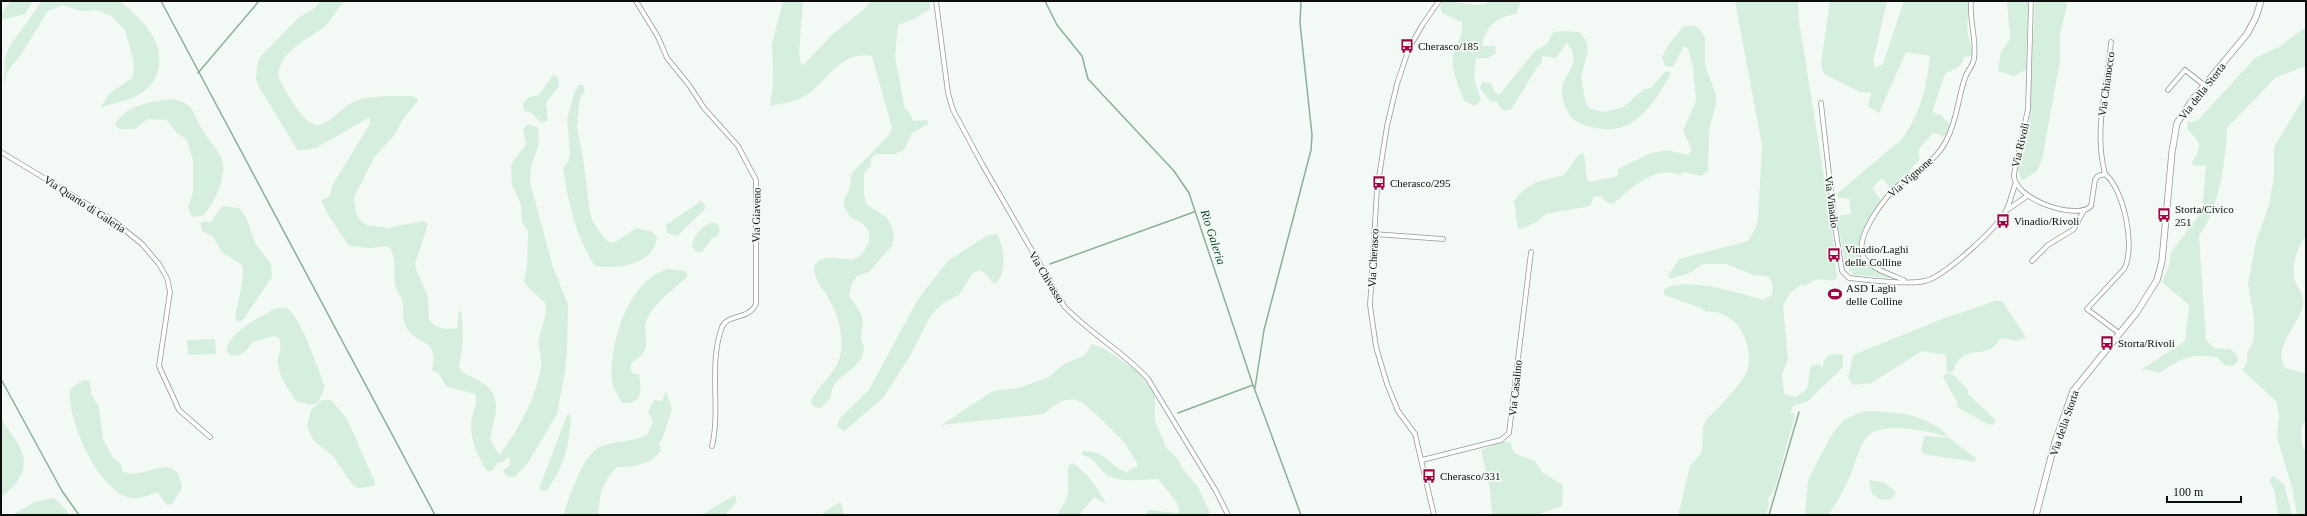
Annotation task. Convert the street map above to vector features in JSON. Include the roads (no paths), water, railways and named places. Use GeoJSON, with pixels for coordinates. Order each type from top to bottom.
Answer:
{"type":"FeatureCollection","features":[{"type":"Feature","properties":{"kind":"main road","name":"Via della Storta"},"geometry":{"type":"LineString","coordinates":[[2036,515],[2055,442],[2073,391],[2150,294],[2157,280],[2162,261],[2174,132],[2180,116],[2247,34],[2256,17],[2261,1]]}},
{"type":"Feature","properties":{"kind":"street","name":"Via Giaveno"},"geometry":{"type":"LineString","coordinates":[[636,1],[658,37],[666,58],[689,85],[704,108],[738,146],[757,183],[756,304],[749,313],[728,320],[722,328],[717,356],[716,427],[712,446]]}},
{"type":"Feature","properties":{"kind":"street","name":"Via Chivasso"},"geometry":{"type":"LineString","coordinates":[[936,1],[950,101],[958,120],[982,164],[1064,306],[1076,319],[1134,364],[1148,379],[1216,491],[1228,515]]}},
{"type":"Feature","properties":{"kind":"street","name":"Via Cherasco"},"geometry":{"type":"LineString","coordinates":[[1434,515],[1415,434],[1394,402],[1376,347],[1370,306],[1380,159],[1397,84],[1416,35],[1439,1]]}},
{"type":"Feature","properties":{"kind":"street","name":"Via Vignone"},"geometry":{"type":"LineString","coordinates":[[1907,282],[1869,263],[1862,254],[1861,244],[1873,219],[1888,196],[1899,185],[1926,165],[1943,147],[1949,136],[1965,76],[1974,59],[1971,1]]}},
{"type":"Feature","properties":{"kind":"street","name":"Via Rivoli"},"geometry":{"type":"LineString","coordinates":[[2015,185],[2014,174],[2026,119],[2029,97],[2032,1]]}},
{"type":"Feature","properties":{"kind":"street","name":"Via Chianocco"},"geometry":{"type":"LineString","coordinates":[[2105,174],[2100,139],[2100,111],[2111,42]]}},
{"type":"Feature","properties":{"kind":"street"},"geometry":{"type":"LineString","coordinates":[[2168,90],[2185,70],[2204,85]]}},
{"type":"Feature","properties":{"kind":"street","name":"Via Vinadio"},"geometry":{"type":"LineString","coordinates":[[1821,103],[1835,227],[1843,272],[1850,278],[1907,282],[1928,280],[1943,272],[1989,232],[2006,210],[2015,185]]}},
{"type":"Feature","properties":{"kind":"street","name":"Via Quarto di Galeria"},"geometry":{"type":"LineString","coordinates":[[1,152],[110,218],[142,244],[159,264],[167,278],[170,292],[159,366],[179,410],[210,437]]}},
{"type":"Feature","properties":{"kind":"street"},"geometry":{"type":"LineString","coordinates":[[2032,261],[2045,247],[2074,229],[2084,210],[2092,204],[2096,178],[2100,174],[2105,174],[2118,193],[2124,208],[2128,261],[2120,274],[2087,309],[2119,333]]}},
{"type":"Feature","properties":{"kind":"street"},"geometry":{"type":"LineString","coordinates":[[2015,185],[2026,196],[2065,210],[2084,210]]}},
{"type":"Feature","properties":{"kind":"street"},"geometry":{"type":"LineString","coordinates":[[2006,210],[2026,196]]}},
{"type":"Feature","properties":{"kind":"street"},"geometry":{"type":"LineString","coordinates":[[1374,234],[1443,239]]}},
{"type":"Feature","properties":{"kind":"street","name":"Via Casalino"},"geometry":{"type":"LineString","coordinates":[[1422,460],[1501,440],[1509,433],[1531,252]]}},
{"type":"Feature","properties":{"kind":"waterway"},"geometry":{"type":"LineString","coordinates":[[161,1],[435,515]]}},
{"type":"Feature","properties":{"kind":"waterway"},"geometry":{"type":"LineString","coordinates":[[198,73],[259,1]]}},
{"type":"Feature","properties":{"kind":"waterway","name":"Rio Galeria"},"geometry":{"type":"LineString","coordinates":[[1045,1],[1057,25],[1082,56],[1088,79],[1174,171],[1189,193],[1253,385],[1301,515]]}},
{"type":"Feature","properties":{"kind":"waterway"},"geometry":{"type":"LineString","coordinates":[[1255,388],[1264,330],[1311,150],[1312,135],[1300,23],[1301,1]]}},
{"type":"Feature","properties":{"kind":"waterway"},"geometry":{"type":"LineString","coordinates":[[1050,264],[1194,212]]}},
{"type":"Feature","properties":{"kind":"waterway"},"geometry":{"type":"LineString","coordinates":[[1,379],[62,491],[79,515]]}},
{"type":"Feature","properties":{"kind":"waterway"},"geometry":{"type":"LineString","coordinates":[[1178,413],[1253,385]]}},
{"type":"Feature","properties":{"kind":"waterway"},"geometry":{"type":"LineString","coordinates":[[1769,515],[1799,412]]}},
{"type":"Feature","properties":{"kind":"place","name":"Cherasco/185"},"geometry":{"type":"Point","coordinates":[1407,46]}},
{"type":"Feature","properties":{"kind":"place","name":"Cherasco/295"},"geometry":{"type":"Point","coordinates":[1379,183]}},
{"type":"Feature","properties":{"kind":"place","name":"Storta/Civico 251"},"geometry":{"type":"Point","coordinates":[2164,215]}},
{"type":"Feature","properties":{"kind":"place","name":"Vinadio/Rivoli"},"geometry":{"type":"Point","coordinates":[2003,221]}},
{"type":"Feature","properties":{"kind":"place","name":"Vinadio/Laghi delle Colline"},"geometry":{"type":"Point","coordinates":[1834,255]}},
{"type":"Feature","properties":{"kind":"place","name":"ASD Laghi delle Colline"},"geometry":{"type":"Point","coordinates":[1835,294]}},
{"type":"Feature","properties":{"kind":"place","name":"Storta/Rivoli"},"geometry":{"type":"Point","coordinates":[2107,343]}},
{"type":"Feature","properties":{"kind":"place","name":"Cherasco/331"},"geometry":{"type":"Point","coordinates":[1429,476]}}]}
